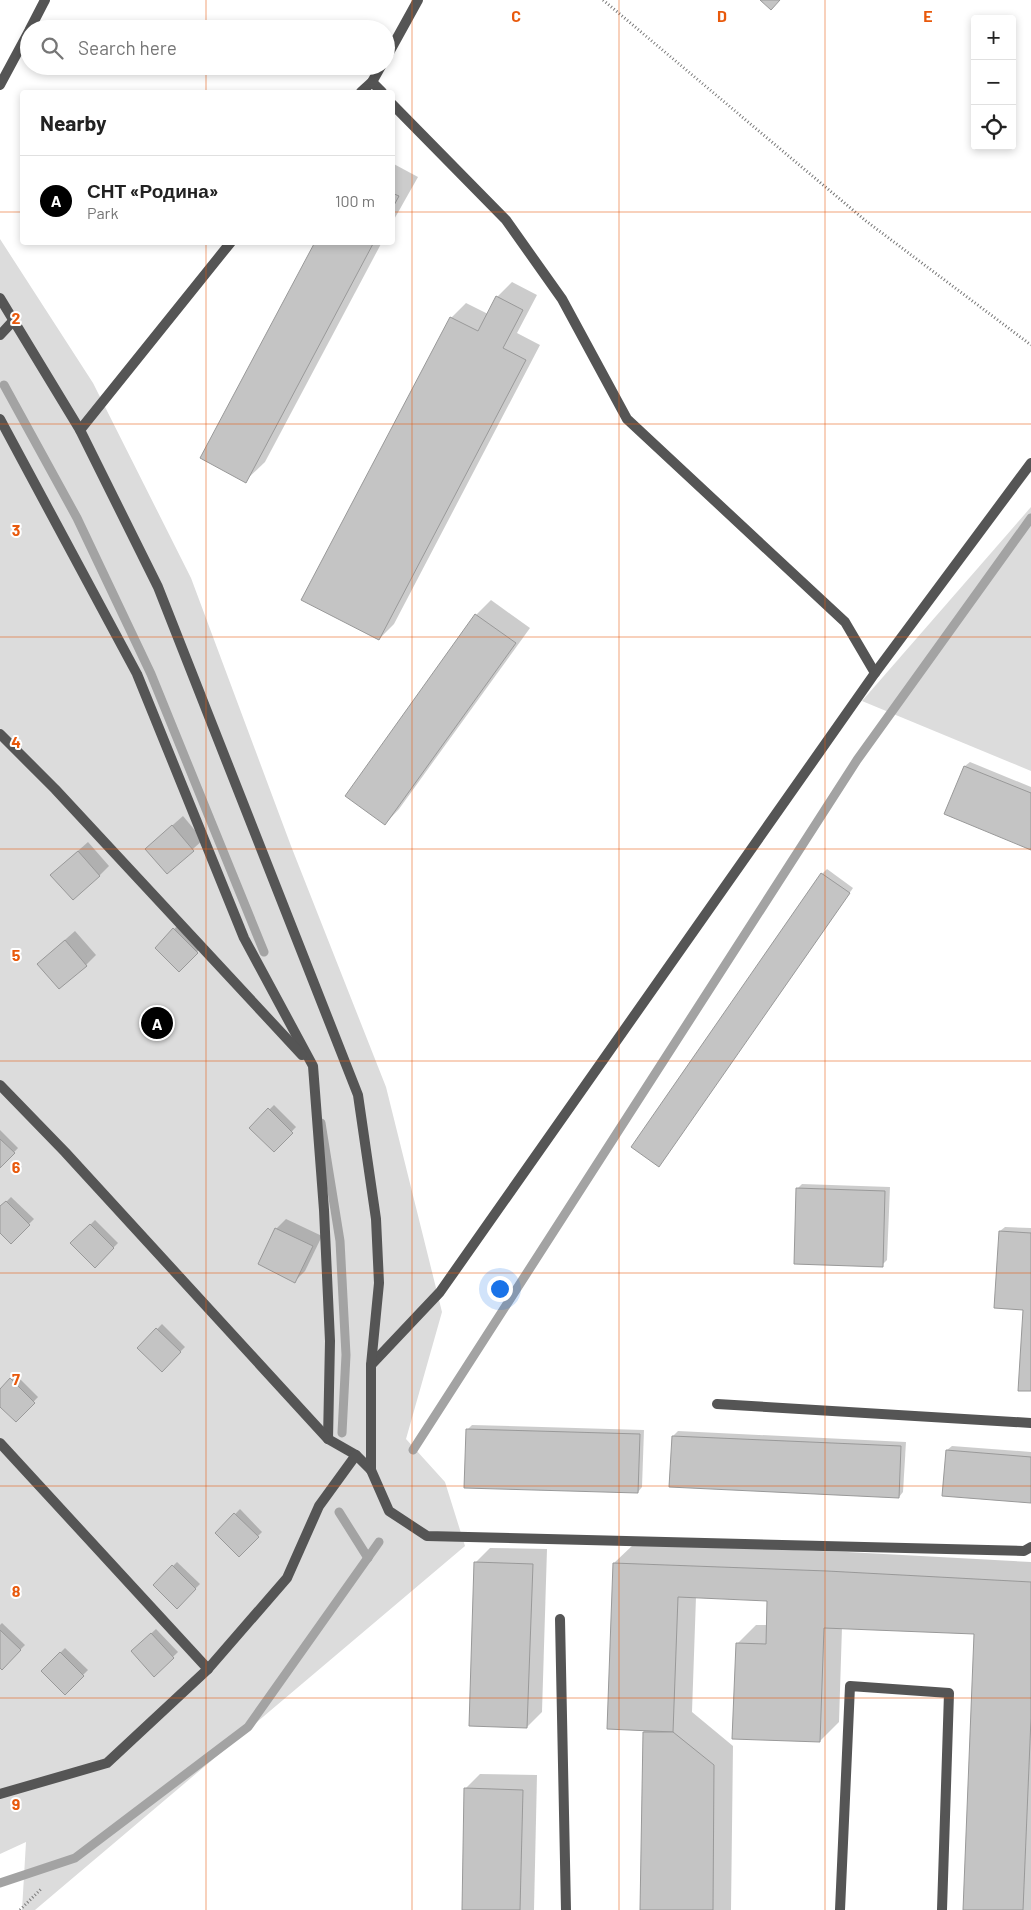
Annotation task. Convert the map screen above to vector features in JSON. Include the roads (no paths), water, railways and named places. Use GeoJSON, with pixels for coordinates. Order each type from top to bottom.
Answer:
{"type":"FeatureCollection","features":[{"type":"Feature","properties":{"kind":"street"},"geometry":{"type":"LineString","coordinates":[[34,20],[45,0]]}},
{"type":"Feature","properties":{"kind":"street"},"geometry":{"type":"LineString","coordinates":[[395,42],[418,0]]}},
{"type":"Feature","properties":{"kind":"street"},"geometry":{"type":"LineString","coordinates":[[0,85],[20,47]]}},
{"type":"Feature","properties":{"kind":"street"},"geometry":{"type":"LineString","coordinates":[[363,90],[372,82],[376,75]]}},
{"type":"Feature","properties":{"kind":"street"},"geometry":{"type":"LineString","coordinates":[[372,82],[380,90]]}},
{"type":"Feature","properties":{"kind":"street"},"geometry":{"type":"LineString","coordinates":[[395,107],[506,220],[562,299],[628,419],[845,622],[875,673]]}},
{"type":"Feature","properties":{"kind":"street"},"geometry":{"type":"LineString","coordinates":[[80,430],[229,245]]}},
{"type":"Feature","properties":{"kind":"street"},"geometry":{"type":"LineString","coordinates":[[0,298],[80,430],[158,587],[358,1095],[376,1219],[378,1274],[371,1365],[371,1470]]}},
{"type":"Feature","properties":{"kind":"street"},"geometry":{"type":"LineString","coordinates":[[0,335],[14,320]]}},
{"type":"Feature","properties":{"kind":"street"},"geometry":{"type":"LineString","coordinates":[[0,419],[137,674],[244,938],[313,1066],[324,1210],[330,1341],[328,1439]]}},
{"type":"Feature","properties":{"kind":"street"},"geometry":{"type":"LineString","coordinates":[[371,1365],[440,1292],[875,673],[1031,463]]}},
{"type":"Feature","properties":{"kind":"street"},"geometry":{"type":"LineString","coordinates":[[0,734],[55,789],[313,1066]]}},
{"type":"Feature","properties":{"kind":"street"},"geometry":{"type":"LineString","coordinates":[[0,1085],[328,1439],[356,1455],[371,1470],[389,1511],[427,1536],[1024,1551],[1031,1547]]}},
{"type":"Feature","properties":{"kind":"street"},"geometry":{"type":"LineString","coordinates":[[717,1404],[1031,1423]]}},
{"type":"Feature","properties":{"kind":"street"},"geometry":{"type":"LineString","coordinates":[[0,1443],[208,1668]]}},
{"type":"Feature","properties":{"kind":"street"},"geometry":{"type":"LineString","coordinates":[[0,1794],[107,1763],[208,1668],[287,1578],[319,1506],[356,1455]]}},
{"type":"Feature","properties":{"kind":"street"},"geometry":{"type":"LineString","coordinates":[[560,1618],[566,1910]]}},
{"type":"Feature","properties":{"kind":"street"},"geometry":{"type":"LineString","coordinates":[[840,1910],[850,1686],[949,1693],[942,1910]]}},
{"type":"Feature","properties":{"kind":"waterway"},"geometry":{"type":"LineString","coordinates":[[4,385],[77,518],[151,674],[264,952]]}},
{"type":"Feature","properties":{"kind":"waterway"},"geometry":{"type":"LineString","coordinates":[[413,1450],[857,760],[1031,518]]}},
{"type":"Feature","properties":{"kind":"waterway"},"geometry":{"type":"LineString","coordinates":[[321,1123],[340,1241],[346,1355],[342,1433]]}},
{"type":"Feature","properties":{"kind":"waterway"},"geometry":{"type":"LineString","coordinates":[[339,1512],[368,1558]]}},
{"type":"Feature","properties":{"kind":"waterway"},"geometry":{"type":"LineString","coordinates":[[0,1883],[75,1858],[248,1727],[379,1542]]}},
{"type":"Feature","properties":{"kind":"place","name":"СНТ «Родина»"},"geometry":{"type":"Point","coordinates":[157,1023]}}]}
